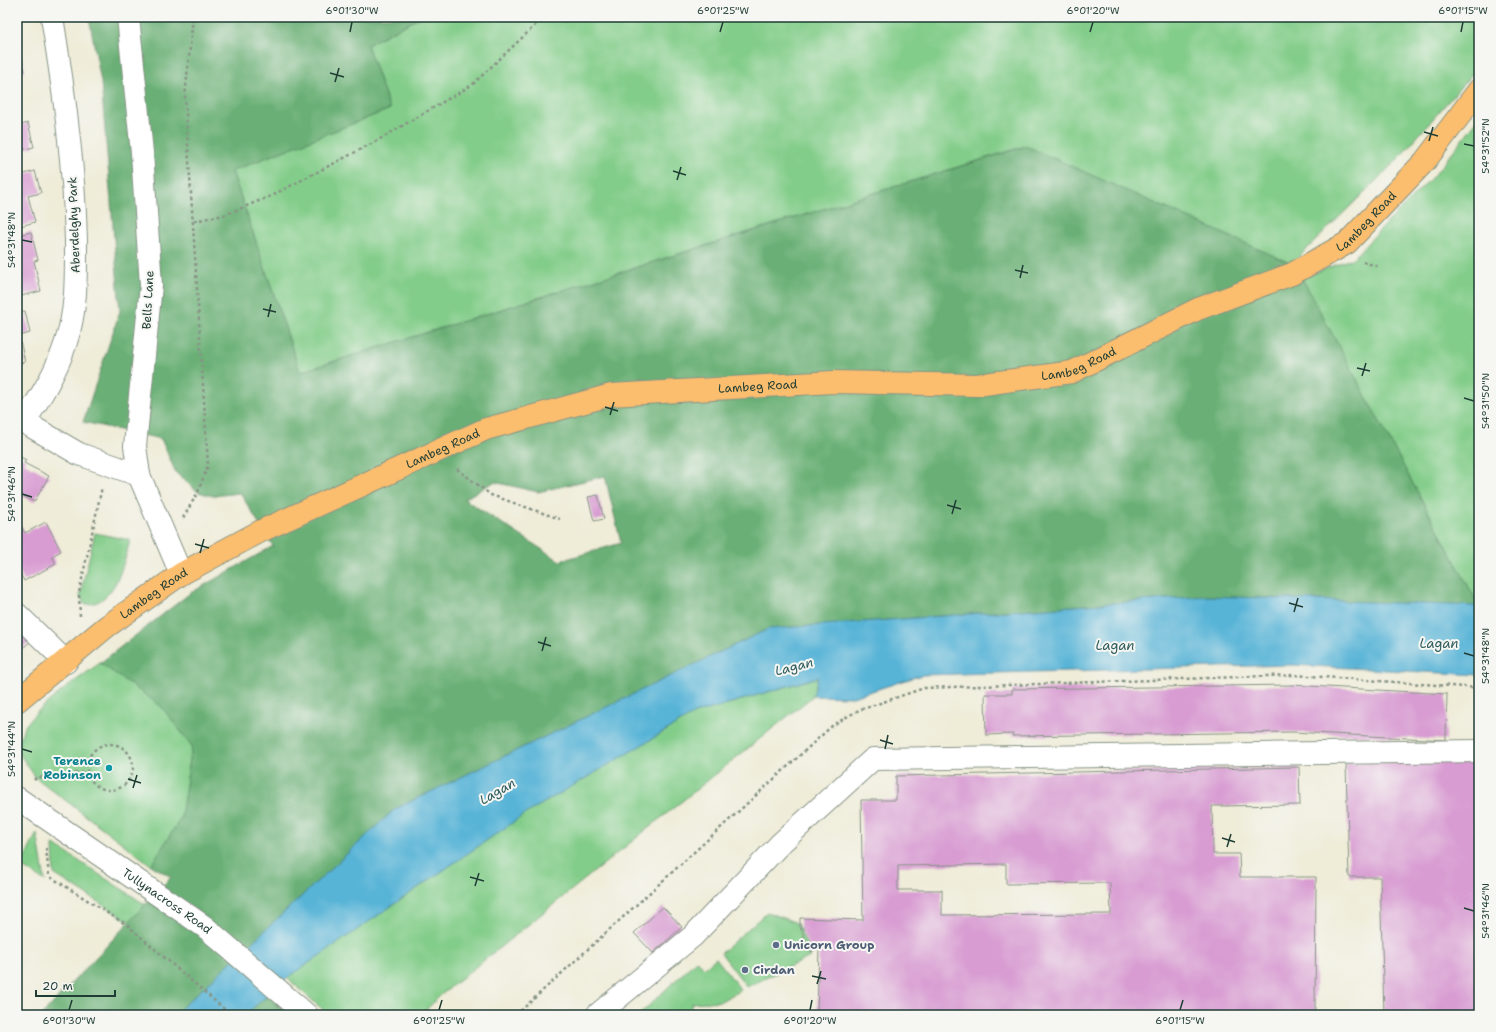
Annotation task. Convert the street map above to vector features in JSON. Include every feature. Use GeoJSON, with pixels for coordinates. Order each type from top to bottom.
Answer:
{"type":"FeatureCollection","features":[{"type":"Feature","properties":{"kind":"main road","name":"Lambeg Road"},"geometry":{"type":"LineString","coordinates":[[17,701],[106,627],[181,574],[261,531],[486,430],[611,395],[833,382],[977,385],[1072,372],[1198,308],[1292,274],[1347,243],[1425,161],[1479,90]]}},
{"type":"Feature","properties":{"kind":"street","name":"Aberdelghy Park"},"geometry":{"type":"LineString","coordinates":[[52,17],[68,118],[75,214],[76,291],[66,342],[42,394],[20,420],[79,454],[139,475]]}},
{"type":"Feature","properties":{"kind":"street","name":"Bells Lane"},"geometry":{"type":"LineString","coordinates":[[128,17],[142,153],[151,285],[135,446],[139,475],[181,574]]}},
{"type":"Feature","properties":{"kind":"street"},"geometry":{"type":"LineString","coordinates":[[17,614],[74,655]]}},
{"type":"Feature","properties":{"kind":"street"},"geometry":{"type":"LineString","coordinates":[[597,1015],[693,936],[781,843],[872,758],[1479,751]]}},
{"type":"Feature","properties":{"kind":"street","name":"Tullynacross Road"},"geometry":{"type":"LineString","coordinates":[[24,790],[42,815],[205,927],[307,1015]]}},
{"type":"Feature","properties":{"kind":"path"},"geometry":{"type":"LineString","coordinates":[[168,544],[198,492],[208,465],[194,221],[185,97],[193,17]]}},
{"type":"Feature","properties":{"kind":"path"},"geometry":{"type":"LineString","coordinates":[[194,221],[224,215],[271,196],[380,139],[472,85],[544,17]]}},
{"type":"Feature","properties":{"kind":"path"},"geometry":{"type":"LineString","coordinates":[[436,453],[491,495],[560,518]]}},
{"type":"Feature","properties":{"kind":"path"},"geometry":{"type":"LineString","coordinates":[[74,655],[78,593],[106,464]]}},
{"type":"Feature","properties":{"kind":"path"},"geometry":{"type":"LineString","coordinates":[[109,744],[116,745],[123,749],[132,762],[132,769],[127,782],[115,790],[108,790],[94,784],[87,772],[87,764],[90,756],[101,746],[109,744]]}},
{"type":"Feature","properties":{"kind":"path"},"geometry":{"type":"LineString","coordinates":[[24,790],[36,778],[87,772]]}},
{"type":"Feature","properties":{"kind":"path"},"geometry":{"type":"LineString","coordinates":[[42,815],[49,876],[127,925],[231,1015]]}},
{"type":"Feature","properties":{"kind":"green space"},"geometry":{"type":"Polygon","coordinates":[[[89,17],[420,17],[367,45],[390,109],[232,171],[300,372],[1026,146],[1292,264],[1302,278],[1479,606],[1207,596],[768,629],[395,809],[174,1015],[42,1015],[171,877],[151,865],[181,818],[192,746],[161,706],[100,663],[189,594],[273,546],[240,493],[213,496],[198,492],[176,473],[161,439],[83,422],[120,311],[101,82],[89,17]],[[605,476],[538,492],[494,482],[464,499],[560,561],[621,543],[605,476]]]}},
{"type":"Feature","properties":{"kind":"green space"},"geometry":{"type":"Polygon","coordinates":[[[420,17],[1479,17],[1479,66],[1398,159],[1292,264],[1025,146],[300,372],[232,171],[390,109],[367,45],[420,17]]]}},
{"type":"Feature","properties":{"kind":"green space"},"geometry":{"type":"Polygon","coordinates":[[[1479,118],[1479,606],[1302,278],[1353,258],[1436,173],[1479,118]]]}},
{"type":"Feature","properties":{"kind":"green space"},"geometry":{"type":"Polygon","coordinates":[[[95,533],[130,540],[121,571],[111,591],[95,603],[84,604],[80,596],[95,533]]]}},
{"type":"Feature","properties":{"kind":"green space"},"geometry":{"type":"Polygon","coordinates":[[[100,663],[162,706],[192,746],[181,818],[151,865],[36,778],[18,752],[23,730],[36,713],[58,694],[100,663]]]}},
{"type":"Feature","properties":{"kind":"green space"},"geometry":{"type":"Polygon","coordinates":[[[819,677],[813,696],[442,994],[421,1015],[329,1015],[287,978],[525,814],[694,714],[819,677]]]}},
{"type":"Feature","properties":{"kind":"green space"},"geometry":{"type":"Polygon","coordinates":[[[37,833],[45,881],[21,866],[37,833]]]}},
{"type":"Feature","properties":{"kind":"green space"},"geometry":{"type":"Polygon","coordinates":[[[53,844],[146,905],[130,922],[54,874],[53,844]]]}},
{"type":"Feature","properties":{"kind":"green space"},"geometry":{"type":"Polygon","coordinates":[[[767,912],[797,923],[810,953],[810,957],[747,987],[721,953],[767,912]]]}},
{"type":"Feature","properties":{"kind":"green space"},"geometry":{"type":"Polygon","coordinates":[[[716,958],[741,990],[721,1001],[691,1003],[692,1015],[639,1015],[697,960],[704,968],[716,958]]]}},
{"type":"Feature","properties":{"kind":"green space"},"geometry":{"type":"Polygon","coordinates":[[[268,995],[290,1015],[245,1015],[268,995]]]}},
{"type":"Feature","properties":{"kind":"water","name":"Lagan"},"geometry":{"type":"Polygon","coordinates":[[[1207,596],[1479,606],[1479,675],[1293,665],[922,675],[853,697],[813,696],[818,677],[694,714],[525,814],[287,978],[245,1015],[174,1015],[395,809],[768,629],[1207,596]]]}},
{"type":"Feature","properties":{"kind":"building"},"geometry":{"type":"Polygon","coordinates":[[[17,42],[25,71],[17,73],[17,42]]]}},
{"type":"Feature","properties":{"kind":"building"},"geometry":{"type":"Polygon","coordinates":[[[17,117],[19,117],[21,125],[28,123],[34,147],[17,151],[17,117]]]}},
{"type":"Feature","properties":{"kind":"building"},"geometry":{"type":"Polygon","coordinates":[[[35,171],[41,193],[28,196],[35,222],[17,227],[17,176],[35,171]]]}},
{"type":"Feature","properties":{"kind":"building"},"geometry":{"type":"Polygon","coordinates":[[[31,232],[38,260],[34,261],[41,291],[17,297],[17,235],[31,232]]]}},
{"type":"Feature","properties":{"kind":"building"},"geometry":{"type":"Polygon","coordinates":[[[25,311],[30,333],[19,336],[25,362],[17,364],[17,313],[25,311]]]}},
{"type":"Feature","properties":{"kind":"building"},"geometry":{"type":"Polygon","coordinates":[[[17,455],[26,460],[24,463],[49,476],[34,502],[17,493],[17,455]]]}},
{"type":"Feature","properties":{"kind":"building"},"geometry":{"type":"Polygon","coordinates":[[[598,495],[604,519],[594,521],[588,497],[598,495]]]}},
{"type":"Feature","properties":{"kind":"building"},"geometry":{"type":"Polygon","coordinates":[[[17,518],[25,533],[46,522],[61,551],[52,556],[56,564],[24,581],[17,567],[17,518]]]}},
{"type":"Feature","properties":{"kind":"building"},"geometry":{"type":"Polygon","coordinates":[[[17,625],[31,641],[17,653],[17,625]]]}},
{"type":"Feature","properties":{"kind":"building"},"geometry":{"type":"Polygon","coordinates":[[[1292,685],[1447,694],[1446,740],[1293,732],[1012,736],[1013,734],[986,735],[985,694],[1012,694],[1012,689],[1292,685]]]}},
{"type":"Feature","properties":{"kind":"building"},"geometry":{"type":"Polygon","coordinates":[[[1479,759],[1479,1015],[1384,1015],[1380,877],[1349,877],[1346,763],[1479,759]]]}},
{"type":"Feature","properties":{"kind":"building"},"geometry":{"type":"Polygon","coordinates":[[[1299,767],[1300,805],[1212,806],[1213,854],[1239,854],[1240,877],[1316,877],[1315,1015],[817,1015],[819,947],[811,952],[800,927],[800,918],[863,920],[861,800],[896,800],[896,776],[1299,767]],[[1006,864],[898,866],[898,890],[942,890],[942,915],[1111,914],[1110,883],[1006,884],[1006,864]]]}},
{"type":"Feature","properties":{"kind":"building"},"geometry":{"type":"Polygon","coordinates":[[[663,907],[682,927],[653,953],[634,933],[663,907]]]}},
{"type":"Feature","properties":{"kind":"place","name":"Terence Robinson"},"geometry":{"type":"Point","coordinates":[109,768]}},
{"type":"Feature","properties":{"kind":"place","name":"Unicorn Group"},"geometry":{"type":"Point","coordinates":[776,945]}},
{"type":"Feature","properties":{"kind":"place","name":"Cirdan"},"geometry":{"type":"Point","coordinates":[745,970]}}]}
